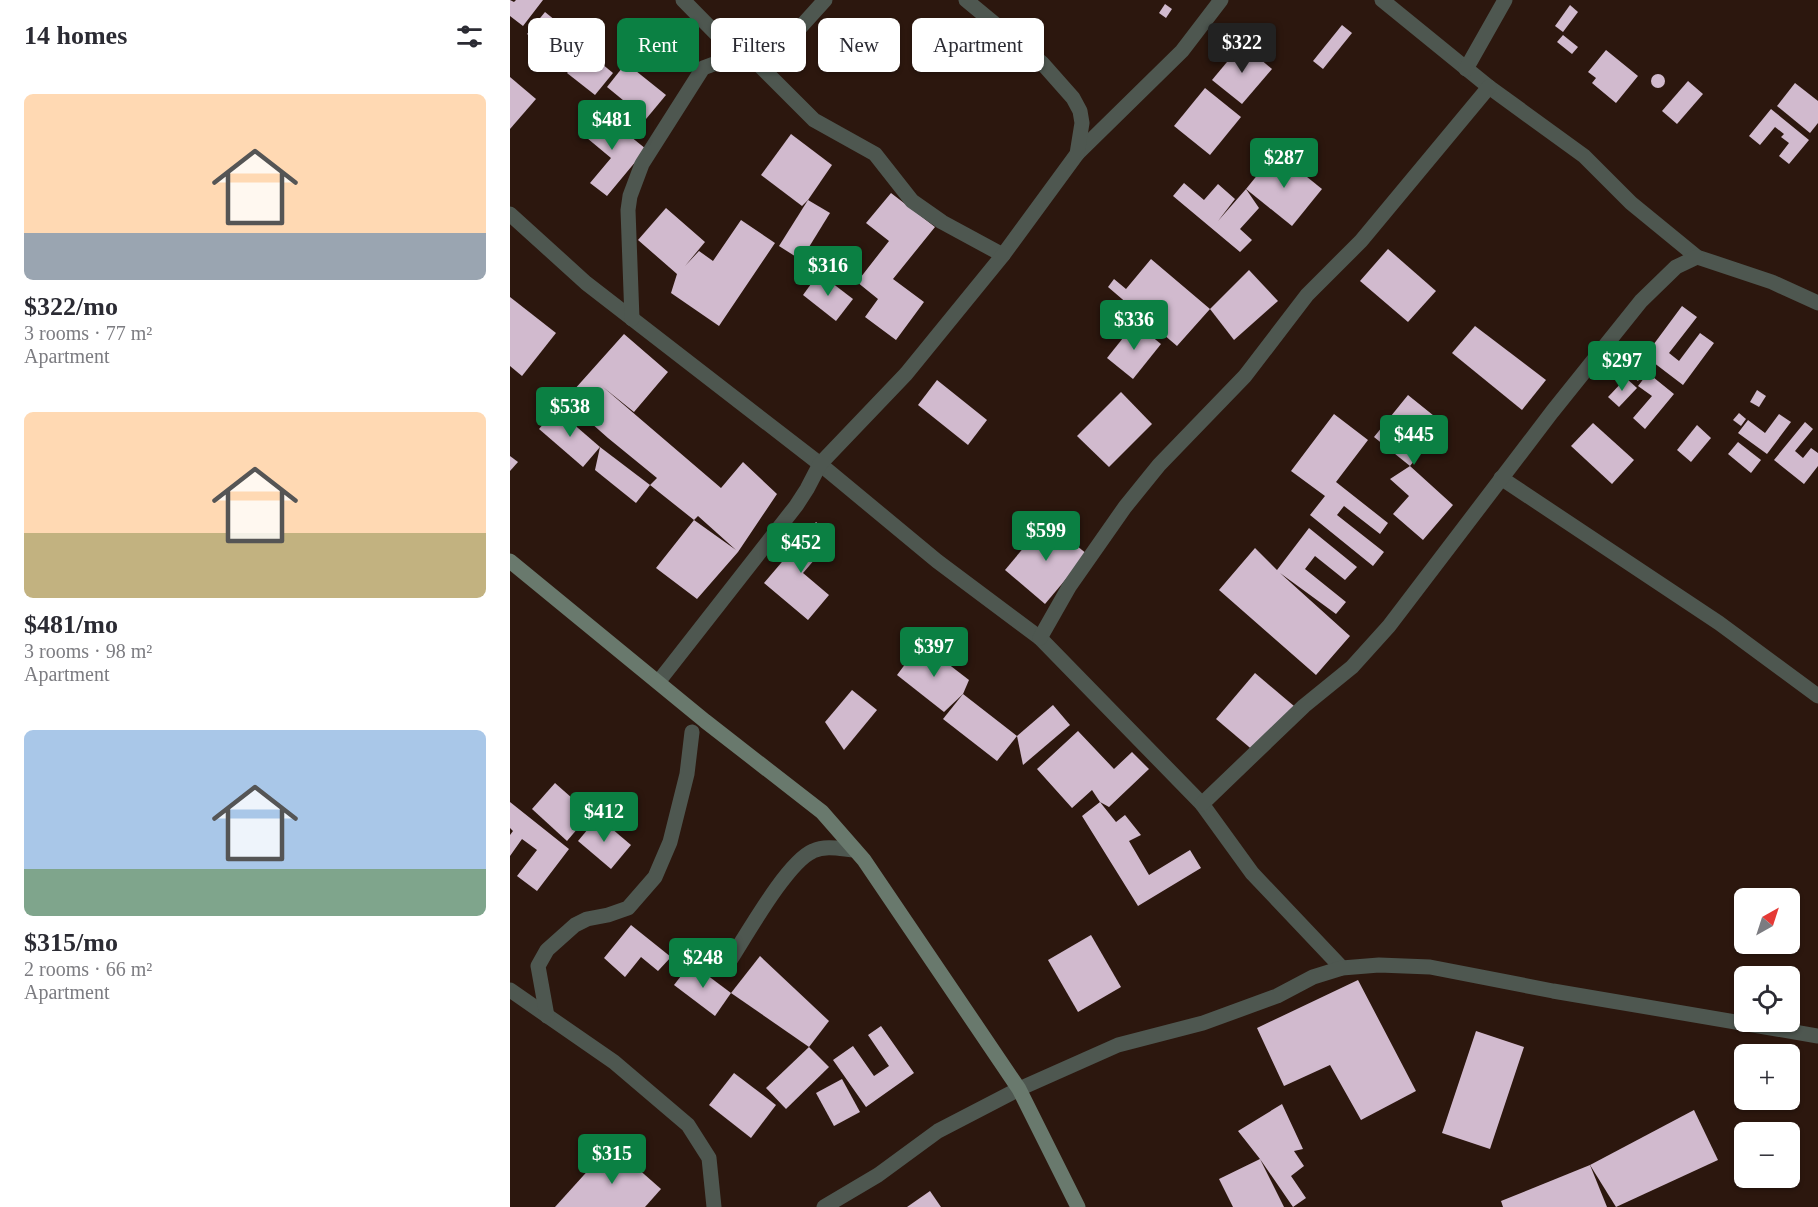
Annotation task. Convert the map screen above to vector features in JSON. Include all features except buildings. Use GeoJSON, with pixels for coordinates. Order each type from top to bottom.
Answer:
{"type":"FeatureCollection","features":[{"type":"Feature","properties":{"kind":"street"},"geometry":{"type":"LineString","coordinates":[[684,0],[711,25]]}},
{"type":"Feature","properties":{"kind":"street"},"geometry":{"type":"LineString","coordinates":[[806,21],[825,0]]}},
{"type":"Feature","properties":{"kind":"street"},"geometry":{"type":"LineString","coordinates":[[966,0],[1042,63],[1072,98],[1080,111],[1082,123],[1077,154]]}},
{"type":"Feature","properties":{"kind":"street"},"geometry":{"type":"LineString","coordinates":[[658,681],[796,506],[820,464],[906,374],[1003,255],[1077,154],[1182,51],[1221,0]]}},
{"type":"Feature","properties":{"kind":"street"},"geometry":{"type":"LineString","coordinates":[[1382,0],[1489,87],[1584,156],[1631,203],[1697,257],[1772,282],[1818,303]]}},
{"type":"Feature","properties":{"kind":"street"},"geometry":{"type":"LineString","coordinates":[[1467,69],[1505,0]]}},
{"type":"Feature","properties":{"kind":"street"},"geometry":{"type":"LineString","coordinates":[[632,319],[628,210],[630,196],[642,164],[703,68],[711,65]]}},
{"type":"Feature","properties":{"kind":"street"},"geometry":{"type":"LineString","coordinates":[[762,72],[814,120],[875,154],[912,201],[942,222],[1003,255]]}},
{"type":"Feature","properties":{"kind":"street"},"geometry":{"type":"LineString","coordinates":[[1040,638],[1069,587],[1125,507],[1159,465],[1245,376],[1307,295],[1361,241],[1489,87]]}},
{"type":"Feature","properties":{"kind":"street"},"geometry":{"type":"LineString","coordinates":[[510,214],[586,283],[820,464],[937,561],[1040,638],[1202,804],[1252,873],[1342,968]]}},
{"type":"Feature","properties":{"kind":"street"},"geometry":{"type":"LineString","coordinates":[[1202,804],[1304,706],[1352,667],[1389,626],[1581,374],[1641,301],[1676,267],[1697,257]]}},
{"type":"Feature","properties":{"kind":"street"},"geometry":{"type":"LineString","coordinates":[[1501,478],[1719,623],[1818,696]]}},
{"type":"Feature","properties":{"kind":"street"},"geometry":{"type":"LineString","coordinates":[[510,561],[705,721],[822,812],[864,860],[1019,1089],[1078,1207]]}},
{"type":"Feature","properties":{"kind":"street"},"geometry":{"type":"LineString","coordinates":[[547,1016],[538,966],[547,950],[575,925],[587,919],[628,908],[655,877],[670,842],[687,774],[692,732]]}},
{"type":"Feature","properties":{"kind":"street"},"geometry":{"type":"LineString","coordinates":[[729,962],[790,870],[812,851],[831,847],[855,850]]}},
{"type":"Feature","properties":{"kind":"street"},"geometry":{"type":"LineString","coordinates":[[824,1207],[878,1175],[938,1131],[1019,1089],[1118,1045],[1203,1023],[1277,996],[1313,978],[1342,968],[1379,965],[1431,968],[1818,1036]]}},
{"type":"Feature","properties":{"kind":"street"},"geometry":{"type":"LineString","coordinates":[[510,990],[614,1062],[688,1125],[709,1158],[714,1207]]}}]}
